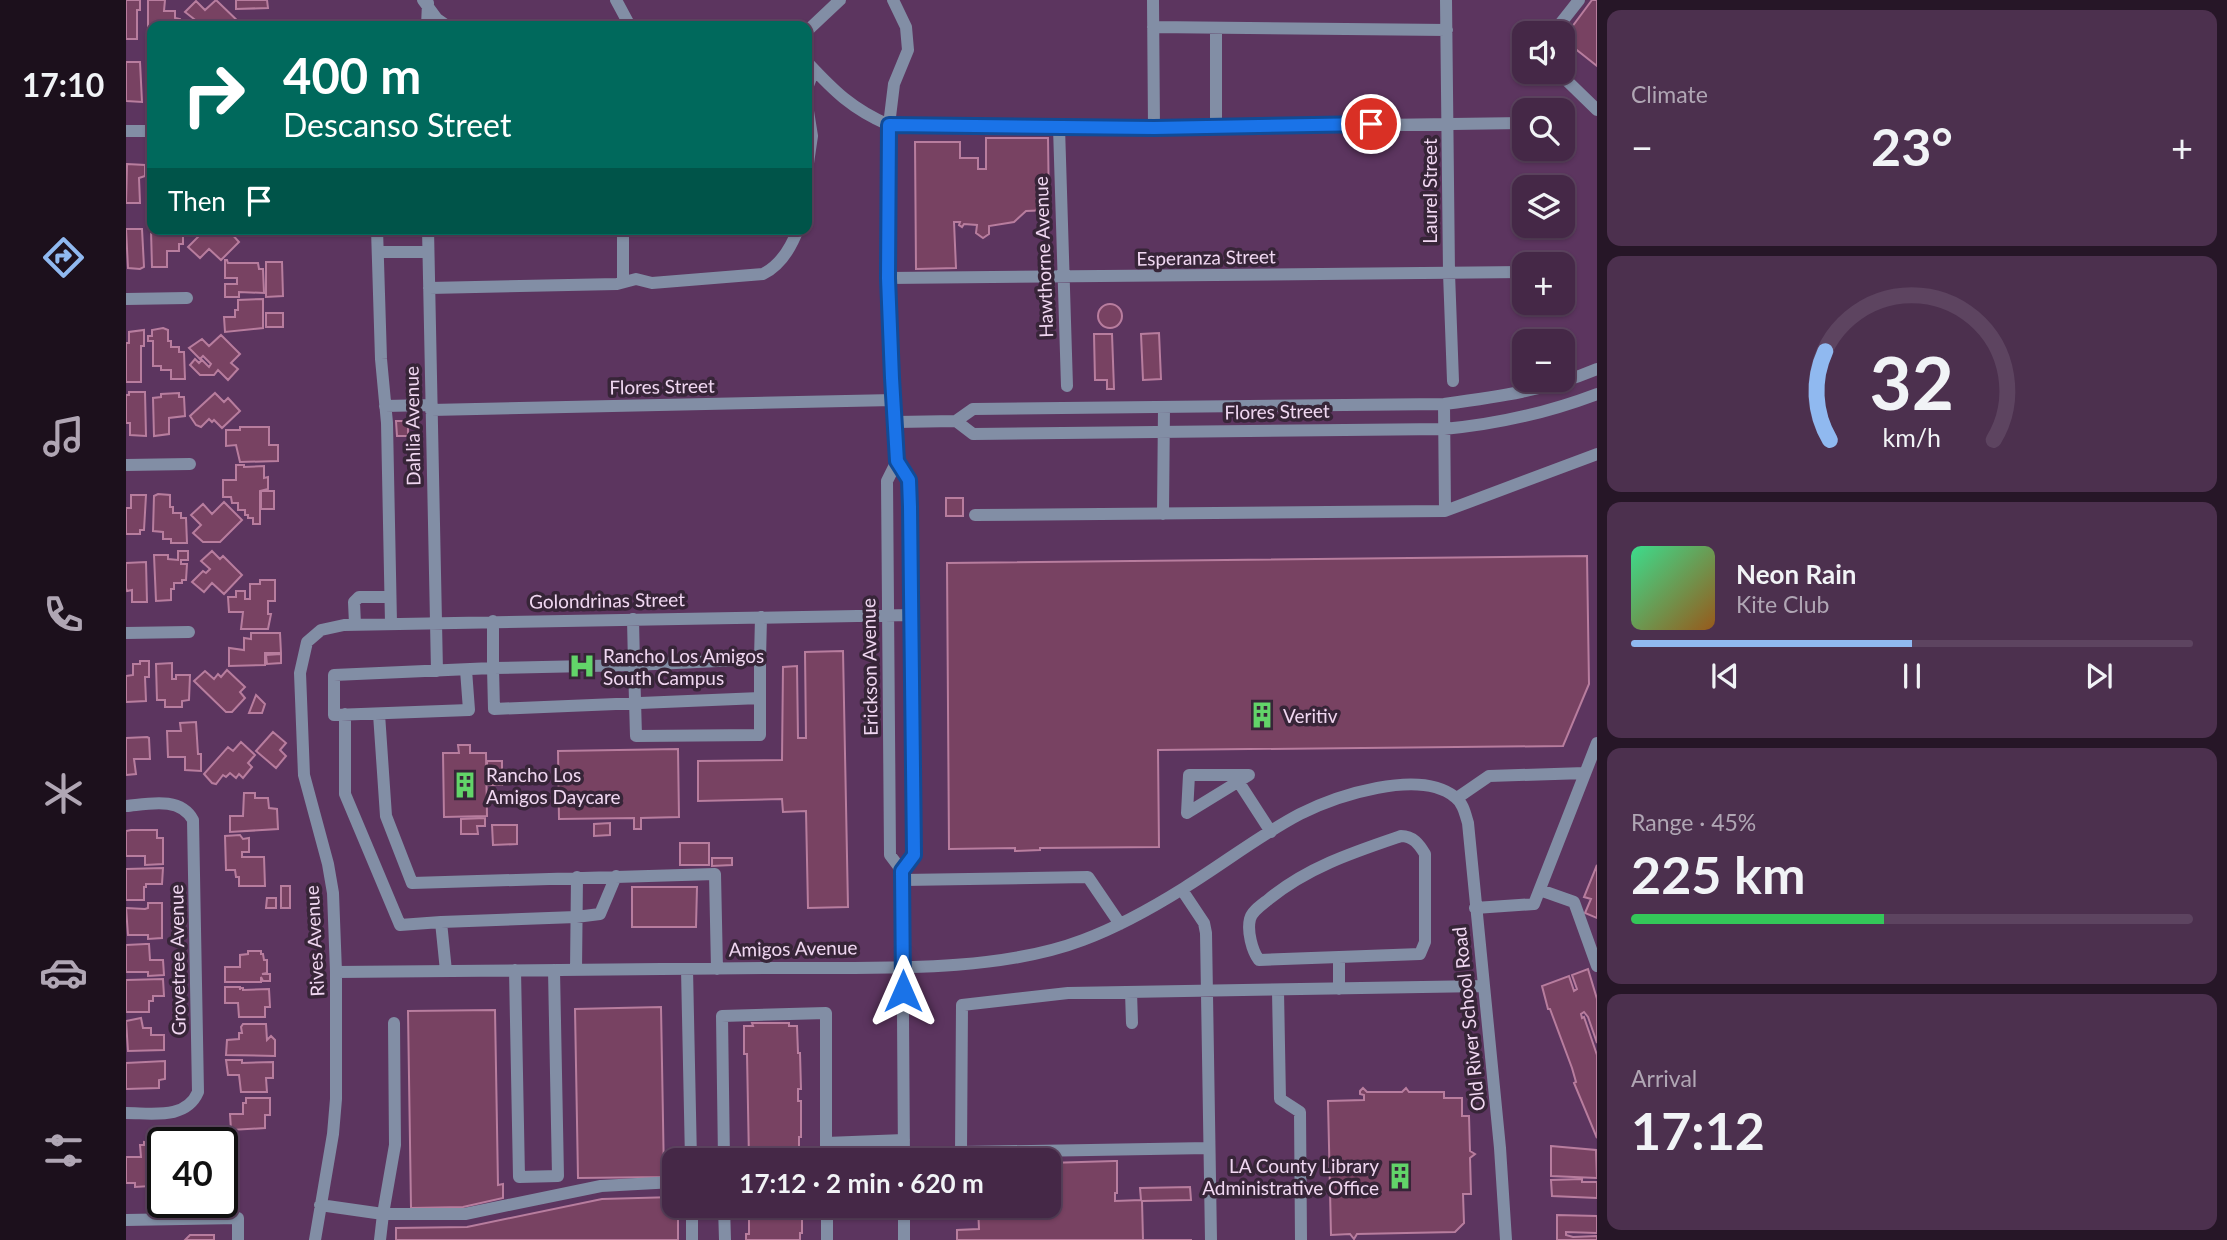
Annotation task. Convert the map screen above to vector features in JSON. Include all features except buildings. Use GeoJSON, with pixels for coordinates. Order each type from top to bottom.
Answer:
{"type":"FeatureCollection","features":[{"type":"Feature","properties":{"kind":"street"},"geometry":{"type":"LineString","coordinates":[[616,0],[627,21]]}},
{"type":"Feature","properties":{"kind":"street"},"geometry":{"type":"LineString","coordinates":[[812,26],[840,0]]}},
{"type":"Feature","properties":{"kind":"street","name":"Erickson Avenue"},"geometry":{"type":"LineString","coordinates":[[893,0],[906,27],[908,50],[894,84],[889,125],[888,278],[897,422],[897,461],[887,481],[890,855],[903,875]]}},
{"type":"Feature","properties":{"kind":"street"},"geometry":{"type":"LineString","coordinates":[[1153,0],[1154,128]]}},
{"type":"Feature","properties":{"kind":"street","name":"Laurel Street"},"geometry":{"type":"LineString","coordinates":[[1446,0],[1453,381]]}},
{"type":"Feature","properties":{"kind":"street"},"geometry":{"type":"LineString","coordinates":[[1562,21],[1579,0]]}},
{"type":"Feature","properties":{"kind":"street"},"geometry":{"type":"LineString","coordinates":[[427,2],[427,21]]}},
{"type":"Feature","properties":{"kind":"street"},"geometry":{"type":"LineString","coordinates":[[427,2],[440,21]]}},
{"type":"Feature","properties":{"kind":"street"},"geometry":{"type":"LineString","coordinates":[[1153,27],[1447,30]]}},
{"type":"Feature","properties":{"kind":"street"},"geometry":{"type":"LineString","coordinates":[[1216,28],[1216,127]]}},
{"type":"Feature","properties":{"kind":"street"},"geometry":{"type":"LineString","coordinates":[[812,67],[843,99],[889,125],[1154,128],[1512,123]]}},
{"type":"Feature","properties":{"kind":"street"},"geometry":{"type":"LineString","coordinates":[[1570,84],[1597,110]]}},
{"type":"Feature","properties":{"kind":"street","name":"Hawthorne Avenue"},"geometry":{"type":"LineString","coordinates":[[1059,127],[1067,386]]}},
{"type":"Feature","properties":{"kind":"street"},"geometry":{"type":"LineString","coordinates":[[126,131],[147,131]]}},
{"type":"Feature","properties":{"kind":"street"},"geometry":{"type":"LineString","coordinates":[[377,235],[387,423],[391,623]]}},
{"type":"Feature","properties":{"kind":"street","name":"Dahlia Avenue"},"geometry":{"type":"LineString","coordinates":[[428,235],[437,671]]}},
{"type":"Feature","properties":{"kind":"street"},"geometry":{"type":"LineString","coordinates":[[623,235],[623,281]]}},
{"type":"Feature","properties":{"kind":"street"},"geometry":{"type":"LineString","coordinates":[[429,288],[617,284],[636,279],[652,283],[763,274],[774,268],[786,253],[794,235]]}},
{"type":"Feature","properties":{"kind":"street"},"geometry":{"type":"LineString","coordinates":[[378,252],[428,252]]}},
{"type":"Feature","properties":{"kind":"street","name":"Esperanza Street"},"geometry":{"type":"LineString","coordinates":[[888,278],[1512,272]]}},
{"type":"Feature","properties":{"kind":"street"},"geometry":{"type":"LineString","coordinates":[[126,299],[187,298]]}},
{"type":"Feature","properties":{"kind":"street","name":"Flores Street"},"geometry":{"type":"LineString","coordinates":[[897,422],[956,421],[973,409],[1444,404],[1543,388],[1597,369]]}},
{"type":"Feature","properties":{"kind":"street","name":"Flores Street"},"geometry":{"type":"LineString","coordinates":[[956,421],[973,433],[1444,429],[1485,425],[1536,414],[1597,394]]}},
{"type":"Feature","properties":{"kind":"street","name":"Flores Street"},"geometry":{"type":"LineString","coordinates":[[385,400],[431,407],[894,400]]}},
{"type":"Feature","properties":{"kind":"street"},"geometry":{"type":"LineString","coordinates":[[1444,404],[1445,511]]}},
{"type":"Feature","properties":{"kind":"street"},"geometry":{"type":"LineString","coordinates":[[1163,514],[1164,407]]}},
{"type":"Feature","properties":{"kind":"street"},"geometry":{"type":"LineString","coordinates":[[975,515],[1445,511],[1597,454]]}},
{"type":"Feature","properties":{"kind":"street","name":"Erickson Avenue"},"geometry":{"type":"LineString","coordinates":[[897,461],[909,480],[912,615],[914,855],[903,875],[904,1148]]}},
{"type":"Feature","properties":{"kind":"street"},"geometry":{"type":"LineString","coordinates":[[126,465],[190,464]]}},
{"type":"Feature","properties":{"kind":"street"},"geometry":{"type":"LineString","coordinates":[[355,624],[354,602],[359,597],[390,597]]}},
{"type":"Feature","properties":{"kind":"street","name":"Golondrinas Street"},"geometry":{"type":"LineString","coordinates":[[307,642],[321,630],[355,624],[912,615]]}},
{"type":"Feature","properties":{"kind":"street"},"geometry":{"type":"LineString","coordinates":[[633,619],[636,736],[760,736],[761,617]]}},
{"type":"Feature","properties":{"kind":"street"},"geometry":{"type":"LineString","coordinates":[[493,621],[494,709]]}},
{"type":"Feature","properties":{"kind":"street"},"geometry":{"type":"LineString","coordinates":[[126,633],[189,632]]}},
{"type":"Feature","properties":{"kind":"street","name":"Rives Avenue"},"geometry":{"type":"LineString","coordinates":[[307,642],[300,673],[304,775],[333,893],[337,972],[336,1099],[315,1240]]}},
{"type":"Feature","properties":{"kind":"street"},"geometry":{"type":"LineString","coordinates":[[760,659],[334,675],[334,715],[760,698]]}},
{"type":"Feature","properties":{"kind":"street"},"geometry":{"type":"LineString","coordinates":[[466,670],[469,710]]}},
{"type":"Feature","properties":{"kind":"street"},"geometry":{"type":"LineString","coordinates":[[345,714],[345,794],[400,925],[600,914],[616,876]]}},
{"type":"Feature","properties":{"kind":"street"},"geometry":{"type":"LineString","coordinates":[[379,714],[386,817],[412,883],[715,874],[717,968]]}},
{"type":"Feature","properties":{"kind":"street"},"geometry":{"type":"LineString","coordinates":[[1475,908],[1534,904],[1597,743]]}},
{"type":"Feature","properties":{"kind":"street"},"geometry":{"type":"LineString","coordinates":[[1457,798],[1489,776],[1585,773]]}},
{"type":"Feature","properties":{"kind":"street"},"geometry":{"type":"LineString","coordinates":[[1189,775],[1249,775],[1238,781],[1187,813],[1189,775]]}},
{"type":"Feature","properties":{"kind":"street"},"geometry":{"type":"LineString","coordinates":[[1238,781],[1270,832]]}},
{"type":"Feature","properties":{"kind":"street","name":"Amigos Avenue"},"geometry":{"type":"LineString","coordinates":[[337,972],[903,966],[1001,960],[1044,953],[1082,941],[1121,924],[1182,890],[1298,815],[1327,802],[1364,791],[1404,785],[1427,785],[1443,789],[1457,798]]}},
{"type":"Feature","properties":{"kind":"street","name":"Old River School Road"},"geometry":{"type":"LineString","coordinates":[[1457,798],[1464,808],[1468,822],[1500,1149],[1506,1240]]}},
{"type":"Feature","properties":{"kind":"street","name":"Grovetree Avenue"},"geometry":{"type":"LineString","coordinates":[[126,806],[171,803],[189,813],[195,829],[198,1092],[190,1106],[173,1112],[126,1113]]}},
{"type":"Feature","properties":{"kind":"street"},"geometry":{"type":"LineString","coordinates":[[1408,836],[1417,842],[1425,853],[1425,942],[1420,954],[1339,957],[1259,960],[1252,951],[1250,918],[1274,895],[1321,865],[1348,853],[1408,836]]}},
{"type":"Feature","properties":{"kind":"street"},"geometry":{"type":"LineString","coordinates":[[903,875],[1088,877],[1121,924]]}},
{"type":"Feature","properties":{"kind":"street"},"geometry":{"type":"LineString","coordinates":[[576,970],[577,877]]}},
{"type":"Feature","properties":{"kind":"street"},"geometry":{"type":"LineString","coordinates":[[1182,890],[1204,923],[1211,1240]]}},
{"type":"Feature","properties":{"kind":"street"},"geometry":{"type":"LineString","coordinates":[[1540,890],[1574,902],[1597,966]]}},
{"type":"Feature","properties":{"kind":"street"},"geometry":{"type":"LineString","coordinates":[[441,922],[446,971]]}},
{"type":"Feature","properties":{"kind":"street"},"geometry":{"type":"LineString","coordinates":[[1339,957],[1339,989]]}},
{"type":"Feature","properties":{"kind":"street"},"geometry":{"type":"LineString","coordinates":[[687,969],[691,1148]]}},
{"type":"Feature","properties":{"kind":"street"},"geometry":{"type":"LineString","coordinates":[[515,970],[519,1177],[558,1176],[554,970]]}},
{"type":"Feature","properties":{"kind":"street"},"geometry":{"type":"LineString","coordinates":[[961,1148],[962,1005],[1068,993],[1483,986]]}},
{"type":"Feature","properties":{"kind":"street"},"geometry":{"type":"LineString","coordinates":[[1278,991],[1280,1099],[1300,1112],[1301,1240]]}},
{"type":"Feature","properties":{"kind":"street"},"geometry":{"type":"LineString","coordinates":[[1131,992],[1132,1023]]}},
{"type":"Feature","properties":{"kind":"street"},"geometry":{"type":"LineString","coordinates":[[724,1148],[722,1016],[827,1013],[826,1148]]}},
{"type":"Feature","properties":{"kind":"street"},"geometry":{"type":"LineString","coordinates":[[380,1240],[395,1145],[394,1023]]}},
{"type":"Feature","properties":{"kind":"street"},"geometry":{"type":"LineString","coordinates":[[826,1143],[875,1148]]}},
{"type":"Feature","properties":{"kind":"street"},"geometry":{"type":"LineString","coordinates":[[1061,1151],[1209,1148]]}},
{"type":"Feature","properties":{"kind":"street"},"geometry":{"type":"LineString","coordinates":[[541,1176],[542,1198]]}},
{"type":"Feature","properties":{"kind":"street"},"geometry":{"type":"LineString","coordinates":[[320,1205],[383,1214],[465,1214],[601,1186],[662,1183]]}},
{"type":"Feature","properties":{"kind":"street"},"geometry":{"type":"LineString","coordinates":[[126,1220],[238,1218],[238,1240]]}},
{"type":"Feature","properties":{"kind":"street"},"geometry":{"type":"LineString","coordinates":[[692,1218],[692,1240]]}},
{"type":"Feature","properties":{"kind":"street"},"geometry":{"type":"LineString","coordinates":[[724,1218],[724,1240]]}},
{"type":"Feature","properties":{"kind":"street"},"geometry":{"type":"LineString","coordinates":[[827,1218],[827,1240]]}},
{"type":"Feature","properties":{"kind":"street"},"geometry":{"type":"LineString","coordinates":[[905,1218],[906,1237]]}},
{"type":"Feature","properties":{"kind":"place","name":"Rancho Los Amigos South Campus"},"geometry":{"type":"Point","coordinates":[582,666]}},
{"type":"Feature","properties":{"kind":"place","name":"Veritiv"},"geometry":{"type":"Point","coordinates":[1262,715]}},
{"type":"Feature","properties":{"kind":"place","name":"Rancho Los Amigos Daycare"},"geometry":{"type":"Point","coordinates":[465,785]}},
{"type":"Feature","properties":{"kind":"place","name":"LA County Library Administrative Office"},"geometry":{"type":"Point","coordinates":[1400,1176]}},
{"type":"Feature","properties":{"kind":"route"},"geometry":{"type":"LineString","coordinates":[[903,991],[902,871],[914,855],[910,507],[909,480],[897,461],[897,422],[892,378],[888,278],[889,125],[1154,128],[1371,124]]}}]}
